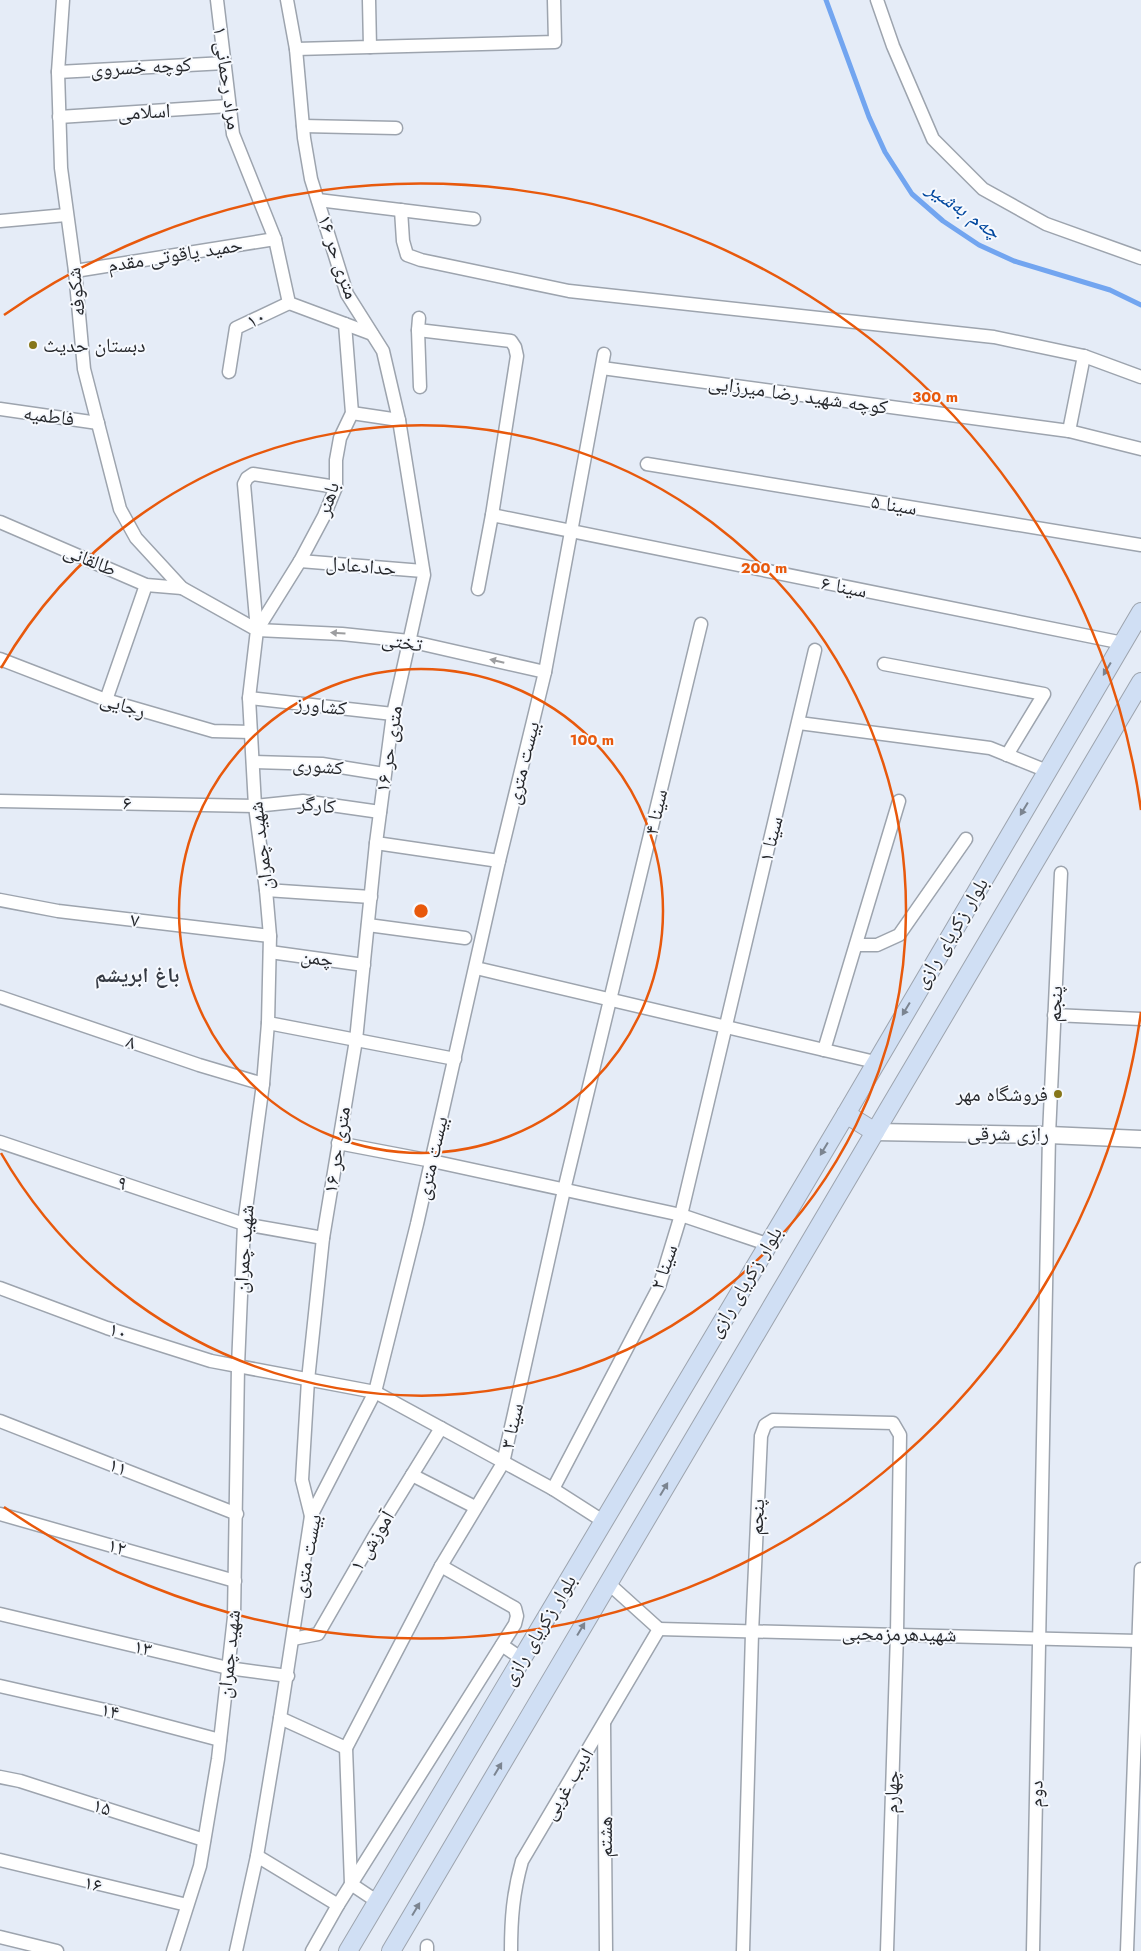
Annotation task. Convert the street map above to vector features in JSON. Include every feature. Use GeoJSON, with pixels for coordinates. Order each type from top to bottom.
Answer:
{"type":"FeatureCollection","features":[{"type":"Feature","properties":{"kind":"main road","name":"بلوار زکریای رازی"},"geometry":{"type":"LineString","coordinates":[[348,1951],[846,1114],[1141,612]]}},
{"type":"Feature","properties":{"kind":"main road","name":"بلوار زکریای رازی"},"geometry":{"type":"LineString","coordinates":[[391,1951],[1141,682]]}},
{"type":"Feature","properties":{"kind":"main road"},"geometry":{"type":"LineString","coordinates":[[846,1114],[875,1132]]}},
{"type":"Feature","properties":{"kind":"street","name":"شکوفه"},"geometry":{"type":"LineString","coordinates":[[62,0],[58,72],[61,168],[75,270],[84,369],[109,473],[120,509],[136,538],[182,588]]}},
{"type":"Feature","properties":{"kind":"street","name":"مراد رحمانی ۱"},"geometry":{"type":"LineString","coordinates":[[216,0],[233,134],[275,238],[289,302]]}},
{"type":"Feature","properties":{"kind":"street","name":"۱۶ متری حر"},"geometry":{"type":"LineString","coordinates":[[286,0],[296,49],[303,126],[311,179],[347,294],[382,351],[398,420],[424,575],[393,714],[376,843],[356,1040],[323,1238],[308,1380],[302,1480],[311,1516]]}},
{"type":"Feature","properties":{"kind":"street"},"geometry":{"type":"LineString","coordinates":[[369,0],[370,46]]}},
{"type":"Feature","properties":{"kind":"street"},"geometry":{"type":"LineString","coordinates":[[296,49],[555,42],[554,0]]}},
{"type":"Feature","properties":{"kind":"street"},"geometry":{"type":"LineString","coordinates":[[877,0],[893,46],[933,139],[983,189],[1046,224],[1141,258]]}},
{"type":"Feature","properties":{"kind":"street","name":"کوچه خسروی"},"geometry":{"type":"LineString","coordinates":[[58,72],[225,63]]}},
{"type":"Feature","properties":{"kind":"street","name":"اسلامی"},"geometry":{"type":"LineString","coordinates":[[59,117],[229,106]]}},
{"type":"Feature","properties":{"kind":"street"},"geometry":{"type":"LineString","coordinates":[[303,126],[396,128]]}},
{"type":"Feature","properties":{"kind":"street"},"geometry":{"type":"LineString","coordinates":[[318,200],[474,219]]}},
{"type":"Feature","properties":{"kind":"street"},"geometry":{"type":"LineString","coordinates":[[401,210],[403,242],[407,255],[430,262],[568,291],[994,337],[1084,356],[1141,377]]}},
{"type":"Feature","properties":{"kind":"street"},"geometry":{"type":"LineString","coordinates":[[0,221],[66,215]]}},
{"type":"Feature","properties":{"kind":"street","name":"حمید یاقوتی مقدم"},"geometry":{"type":"LineString","coordinates":[[75,270],[275,238]]}},
{"type":"Feature","properties":{"kind":"street"},"geometry":{"type":"LineString","coordinates":[[289,302],[372,334]]}},
{"type":"Feature","properties":{"kind":"street","name":"۱۰"},"geometry":{"type":"LineString","coordinates":[[230,372],[236,328],[289,302]]}},
{"type":"Feature","properties":{"kind":"street"},"geometry":{"type":"LineString","coordinates":[[345,324],[352,413],[398,420]]}},
{"type":"Feature","properties":{"kind":"street"},"geometry":{"type":"LineString","coordinates":[[420,387],[418,324],[511,341],[515,347],[517,356],[492,515],[478,589]]}},
{"type":"Feature","properties":{"kind":"street","name":"بیست متری"},"geometry":{"type":"LineString","coordinates":[[236,1951],[256,1856],[288,1676],[311,1516],[375,1392],[432,1161],[500,860],[545,672],[604,354]]}},
{"type":"Feature","properties":{"kind":"street"},"geometry":{"type":"LineString","coordinates":[[1069,431],[1084,356]]}},
{"type":"Feature","properties":{"kind":"street","name":"کوچه شهید رضا میرزایی"},"geometry":{"type":"LineString","coordinates":[[602,368],[1069,431],[1141,449]]}},
{"type":"Feature","properties":{"kind":"street","name":"فاطمیه"},"geometry":{"type":"LineString","coordinates":[[0,409],[98,423]]}},
{"type":"Feature","properties":{"kind":"street","name":"باهنر"},"geometry":{"type":"LineString","coordinates":[[257,630],[300,561],[324,516],[336,487],[336,460],[340,438],[352,413]]}},
{"type":"Feature","properties":{"kind":"street","name":"سینا ۵"},"geometry":{"type":"LineString","coordinates":[[647,464],[1141,546]]}},
{"type":"Feature","properties":{"kind":"street"},"geometry":{"type":"LineString","coordinates":[[257,630],[244,484],[247,478],[253,474],[336,487]]}},
{"type":"Feature","properties":{"kind":"street","name":"سینا ۶"},"geometry":{"type":"LineString","coordinates":[[492,515],[570,533],[1123,643]]}},
{"type":"Feature","properties":{"kind":"street","name":"طالقانی"},"geometry":{"type":"LineString","coordinates":[[0,522],[146,585],[182,588]]}},
{"type":"Feature","properties":{"kind":"street","name":"حدادعادل"},"geometry":{"type":"LineString","coordinates":[[300,561],[423,571]]}},
{"type":"Feature","properties":{"kind":"street"},"geometry":{"type":"LineString","coordinates":[[106,700],[146,585]]}},
{"type":"Feature","properties":{"kind":"street"},"geometry":{"type":"LineString","coordinates":[[182,588],[257,630]]}},
{"type":"Feature","properties":{"kind":"street","name":"سینا ۴"},"geometry":{"type":"LineString","coordinates":[[611,1000],[701,624]]}},
{"type":"Feature","properties":{"kind":"street","name":"تختی"},"geometry":{"type":"LineString","coordinates":[[257,630],[342,634],[409,641],[545,672]]}},
{"type":"Feature","properties":{"kind":"street","name":"شهید چمران"},"geometry":{"type":"LineString","coordinates":[[173,1951],[200,1866],[220,1740],[234,1617],[238,1366],[244,1224],[263,1084],[268,1023],[270,952],[266,890],[255,806],[249,698],[257,630]]}},
{"type":"Feature","properties":{"kind":"street","name":"۱ سینا"},"geometry":{"type":"LineString","coordinates":[[725,1026],[815,650]]}},
{"type":"Feature","properties":{"kind":"street","name":"رجایی"},"geometry":{"type":"LineString","coordinates":[[0,659],[106,700],[213,731],[251,732]]}},
{"type":"Feature","properties":{"kind":"street"},"geometry":{"type":"LineString","coordinates":[[884,664],[1044,694],[1007,755]]}},
{"type":"Feature","properties":{"kind":"street","name":"کشاورز"},"geometry":{"type":"LineString","coordinates":[[249,698],[393,714]]}},
{"type":"Feature","properties":{"kind":"street"},"geometry":{"type":"LineString","coordinates":[[799,723],[990,748],[1047,771]]}},
{"type":"Feature","properties":{"kind":"street","name":"کشوری"},"geometry":{"type":"LineString","coordinates":[[252,762],[322,764],[384,774]]}},
{"type":"Feature","properties":{"kind":"street","name":"۶"},"geometry":{"type":"LineString","coordinates":[[0,801],[255,806]]}},
{"type":"Feature","properties":{"kind":"street","name":"کارگر"},"geometry":{"type":"LineString","coordinates":[[255,806],[303,801],[380,812]]}},
{"type":"Feature","properties":{"kind":"street"},"geometry":{"type":"LineString","coordinates":[[824,1050],[899,801]]}},
{"type":"Feature","properties":{"kind":"street"},"geometry":{"type":"LineString","coordinates":[[856,945],[877,945],[899,936],[966,839]]}},
{"type":"Feature","properties":{"kind":"street"},"geometry":{"type":"LineString","coordinates":[[376,843],[500,860]]}},
{"type":"Feature","properties":{"kind":"street","name":"پنجم"},"geometry":{"type":"LineString","coordinates":[[1039,1637],[1049,1135],[1061,872]]}},
{"type":"Feature","properties":{"kind":"street"},"geometry":{"type":"LineString","coordinates":[[266,890],[371,897]]}},
{"type":"Feature","properties":{"kind":"street","name":"۷"},"geometry":{"type":"LineString","coordinates":[[0,900],[58,910],[270,936]]}},
{"type":"Feature","properties":{"kind":"street"},"geometry":{"type":"LineString","coordinates":[[368,925],[465,938]]}},
{"type":"Feature","properties":{"kind":"street","name":"چمن"},"geometry":{"type":"LineString","coordinates":[[270,952],[364,965]]}},
{"type":"Feature","properties":{"kind":"street"},"geometry":{"type":"LineString","coordinates":[[476,968],[875,1062]]}},
{"type":"Feature","properties":{"kind":"street","name":"۸"},"geometry":{"type":"LineString","coordinates":[[0,997],[199,1065],[263,1084]]}},
{"type":"Feature","properties":{"kind":"street","name":"سینا ۳"},"geometry":{"type":"LineString","coordinates":[[346,1748],[442,1566],[475,1507],[503,1463],[564,1190],[611,1000]]}},
{"type":"Feature","properties":{"kind":"street"},"geometry":{"type":"LineString","coordinates":[[1054,1015],[1141,1019]]}},
{"type":"Feature","properties":{"kind":"street"},"geometry":{"type":"LineString","coordinates":[[268,1023],[455,1059]]}},
{"type":"Feature","properties":{"kind":"street","name":"سینا ۲"},"geometry":{"type":"LineString","coordinates":[[553,1489],[659,1288],[681,1215],[725,1026]]}},
{"type":"Feature","properties":{"kind":"street","name":"رازی شرقی"},"geometry":{"type":"LineString","coordinates":[[875,1132],[1049,1135],[1141,1139]]}},
{"type":"Feature","properties":{"kind":"street","name":"۹"},"geometry":{"type":"LineString","coordinates":[[0,1142],[244,1224],[323,1238]]}},
{"type":"Feature","properties":{"kind":"street"},"geometry":{"type":"LineString","coordinates":[[338,1143],[432,1161],[681,1215],[767,1244]]}},
{"type":"Feature","properties":{"kind":"street","name":"۱۰"},"geometry":{"type":"LineString","coordinates":[[0,1288],[117,1331],[211,1361],[375,1392],[553,1489],[603,1521]]}},
{"type":"Feature","properties":{"kind":"street","name":"پنجم"},"geometry":{"type":"LineString","coordinates":[[743,1951],[752,1632],[761,1436],[765,1425],[773,1420],[893,1423],[897,1428],[900,1435],[897,1634]]}},
{"type":"Feature","properties":{"kind":"street","name":"۱۱"},"geometry":{"type":"LineString","coordinates":[[0,1421],[237,1514]]}},
{"type":"Feature","properties":{"kind":"street","name":"آموزش ۱"},"geometry":{"type":"LineString","coordinates":[[293,1639],[318,1634],[441,1428]]}},
{"type":"Feature","properties":{"kind":"street"},"geometry":{"type":"LineString","coordinates":[[412,1475],[475,1507]]}},
{"type":"Feature","properties":{"kind":"street","name":"۱۲"},"geometry":{"type":"LineString","coordinates":[[0,1514],[235,1580]]}},
{"type":"Feature","properties":{"kind":"street"},"geometry":{"type":"LineString","coordinates":[[312,1951],[351,1884],[515,1624],[516,1608],[442,1566]]}},
{"type":"Feature","properties":{"kind":"street"},"geometry":{"type":"LineString","coordinates":[[1128,1951],[1135,1878],[1138,1641],[1141,1569]]}},
{"type":"Feature","properties":{"kind":"street"},"geometry":{"type":"LineString","coordinates":[[608,1583],[660,1629]]}},
{"type":"Feature","properties":{"kind":"street","name":"۱۳"},"geometry":{"type":"LineString","coordinates":[[0,1614],[228,1668],[288,1676]]}},
{"type":"Feature","properties":{"kind":"street","name":"شهیدهرمزمحبی"},"geometry":{"type":"LineString","coordinates":[[660,1629],[1039,1637],[1138,1641]]}},
{"type":"Feature","properties":{"kind":"street","name":"ادیب غربی"},"geometry":{"type":"LineString","coordinates":[[511,1951],[511,1910],[515,1885],[522,1861],[660,1629]]}},
{"type":"Feature","properties":{"kind":"street","name":"چهارم"},"geometry":{"type":"LineString","coordinates":[[887,1951],[897,1634]]}},
{"type":"Feature","properties":{"kind":"street","name":"دوم"},"geometry":{"type":"LineString","coordinates":[[1033,1951],[1039,1637]]}},
{"type":"Feature","properties":{"kind":"street"},"geometry":{"type":"LineString","coordinates":[[502,1645],[522,1659]]}},
{"type":"Feature","properties":{"kind":"street","name":"۱۴"},"geometry":{"type":"LineString","coordinates":[[0,1686],[114,1712],[220,1740]]}},
{"type":"Feature","properties":{"kind":"street"},"geometry":{"type":"LineString","coordinates":[[280,1718],[346,1748],[351,1884]]}},
{"type":"Feature","properties":{"kind":"street","name":"هشتم"},"geometry":{"type":"LineString","coordinates":[[604,1722],[606,1951]]}},
{"type":"Feature","properties":{"kind":"street","name":"۱۵"},"geometry":{"type":"LineString","coordinates":[[0,1777],[20,1781],[204,1840]]}},
{"type":"Feature","properties":{"kind":"street"},"geometry":{"type":"LineString","coordinates":[[256,1856],[338,1905]]}},
{"type":"Feature","properties":{"kind":"street","name":"۱۶"},"geometry":{"type":"LineString","coordinates":[[0,1860],[187,1905]]}},
{"type":"Feature","properties":{"kind":"street"},"geometry":{"type":"LineString","coordinates":[[351,1884],[378,1902]]}},
{"type":"Feature","properties":{"kind":"street"},"geometry":{"type":"LineString","coordinates":[[0,1937],[57,1951]]}},
{"type":"Feature","properties":{"kind":"waterway","name":"چەم بەشیر"},"geometry":{"type":"LineString","coordinates":[[826,0],[869,117],[885,152],[912,194],[943,221],[979,245],[1014,261],[1110,290],[1141,305]]}},
{"type":"Feature","properties":{"kind":"place","name":"دبستان حدیث"},"geometry":{"type":"Point","coordinates":[33,345]}},
{"type":"Feature","properties":{"kind":"place","name":"فروشگاه مهر"},"geometry":{"type":"Point","coordinates":[1058,1094]}},
{"type":"Feature","properties":{"kind":"district","name":"باغ ابریشم"},"geometry":{"type":"Point","coordinates":[137,975]}}]}
